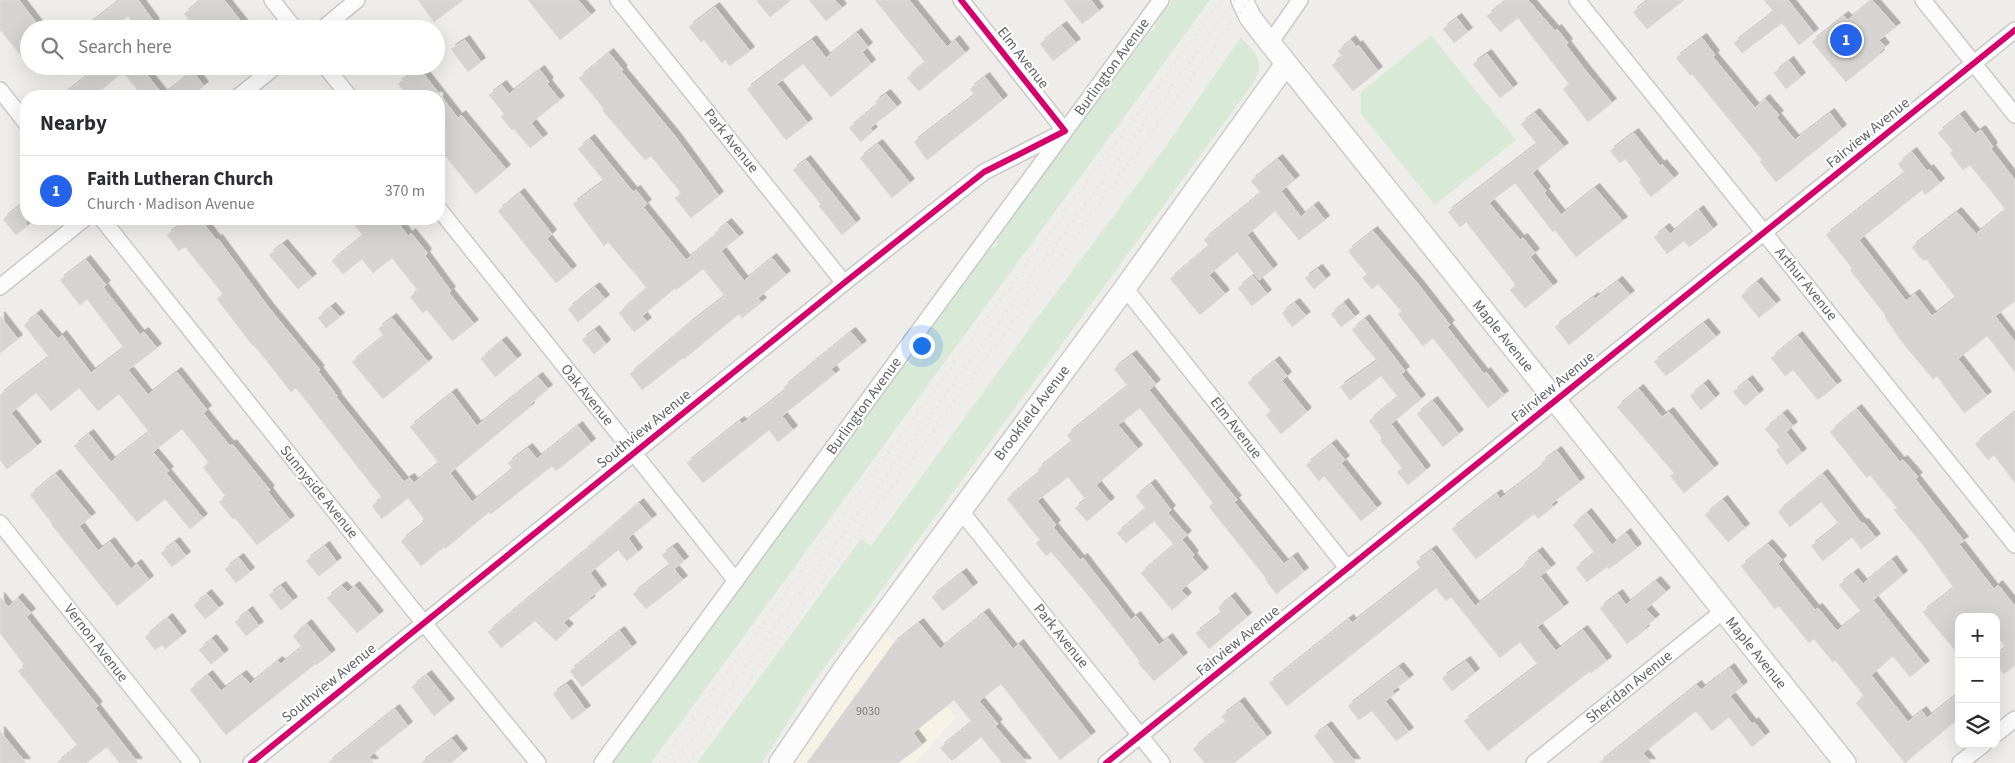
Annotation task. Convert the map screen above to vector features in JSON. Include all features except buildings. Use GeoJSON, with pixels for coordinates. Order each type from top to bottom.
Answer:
{"type":"FeatureCollection","features":[{"type":"Feature","properties":{"kind":"street"},"geometry":{"type":"LineString","coordinates":[[272,0],[288,20]]}},
{"type":"Feature","properties":{"kind":"street"},"geometry":{"type":"LineString","coordinates":[[333,20],[357,0]]}},
{"type":"Feature","properties":{"kind":"street","name":"Park Avenue"},"geometry":{"type":"LineString","coordinates":[[618,0],[844,283]]}},
{"type":"Feature","properties":{"kind":"street","name":"Elm Avenue"},"geometry":{"type":"LineString","coordinates":[[961,0],[1065,131]]}},
{"type":"Feature","properties":{"kind":"street","name":"Burlington Avenue"},"geometry":{"type":"LineString","coordinates":[[602,763],[1160,0]]}},
{"type":"Feature","properties":{"kind":"street","name":"Maple Avenue"},"geometry":{"type":"LineString","coordinates":[[1242,0],[1250,17],[1286,64],[1845,763]]}},
{"type":"Feature","properties":{"kind":"street"},"geometry":{"type":"LineString","coordinates":[[1270,43],[1300,0]]}},
{"type":"Feature","properties":{"kind":"street","name":"Arthur Avenue"},"geometry":{"type":"LineString","coordinates":[[1577,0],[2015,545]]}},
{"type":"Feature","properties":{"kind":"street"},"geometry":{"type":"LineString","coordinates":[[1923,0],[2015,115]]}},
{"type":"Feature","properties":{"kind":"street","name":"Fairview Avenue"},"geometry":{"type":"LineString","coordinates":[[1106,763],[2015,30]]}},
{"type":"Feature","properties":{"kind":"street","name":"Brookfield Avenue"},"geometry":{"type":"LineString","coordinates":[[780,763],[844,669],[1125,288],[1286,64]]}},
{"type":"Feature","properties":{"kind":"street"},"geometry":{"type":"LineString","coordinates":[[246,90],[265,75]]}},
{"type":"Feature","properties":{"kind":"street"},"geometry":{"type":"LineString","coordinates":[[332,75],[344,90]]}},
{"type":"Feature","properties":{"kind":"street"},"geometry":{"type":"LineString","coordinates":[[0,90],[20,115]]}},
{"type":"Feature","properties":{"kind":"street","name":"Southview Avenue"},"geometry":{"type":"LineString","coordinates":[[251,763],[984,172],[1065,131]]}},
{"type":"Feature","properties":{"kind":"street","name":"Oak Avenue"},"geometry":{"type":"LineString","coordinates":[[445,216],[736,581]]}},
{"type":"Feature","properties":{"kind":"street"},"geometry":{"type":"LineString","coordinates":[[0,287],[77,225]]}},
{"type":"Feature","properties":{"kind":"street","name":"Sunnyside Avenue"},"geometry":{"type":"LineString","coordinates":[[107,225],[538,763]]}},
{"type":"Feature","properties":{"kind":"street","name":"Elm Avenue"},"geometry":{"type":"LineString","coordinates":[[1125,288],[1348,569]]}},
{"type":"Feature","properties":{"kind":"street","name":"Park Avenue"},"geometry":{"type":"LineString","coordinates":[[960,510],[1162,763]]}},
{"type":"Feature","properties":{"kind":"street","name":"Vernon Avenue"},"geometry":{"type":"LineString","coordinates":[[0,523],[192,763]]}},
{"type":"Feature","properties":{"kind":"street","name":"Sheridan Avenue"},"geometry":{"type":"LineString","coordinates":[[1534,763],[1723,611]]}},
{"type":"Feature","properties":{"kind":"street"},"geometry":{"type":"LineString","coordinates":[[2000,731],[2015,719]]}},
{"type":"Feature","properties":{"kind":"street"},"geometry":{"type":"LineString","coordinates":[[1960,763],[1979,748]]}},
{"type":"Feature","properties":{"kind":"shaded area"},"geometry":{"type":"Polygon","coordinates":[[[881,626],[956,717],[915,763],[780,763],[881,626]]]}},
{"type":"Feature","properties":{"kind":"green space"},"geometry":{"type":"Polygon","coordinates":[[[1173,0],[1210,0],[651,763],[613,763],[904,365],[911,362],[912,354],[989,250],[997,245],[998,237],[1149,32],[1154,30],[1156,22],[1173,0]]]}},
{"type":"Feature","properties":{"kind":"green space"},"geometry":{"type":"Polygon","coordinates":[[[1431,35],[1516,140],[1435,205],[1361,114],[1361,92],[1431,35]]]}},
{"type":"Feature","properties":{"kind":"green space"},"geometry":{"type":"Polygon","coordinates":[[[1241,37],[1258,59],[1258,71],[1252,85],[808,690],[762,763],[697,763],[861,539],[871,546],[1038,317],[1166,146],[1241,37]]]}},
{"type":"Feature","properties":{"kind":"railway"},"geometry":{"type":"LineString","coordinates":[[660,763],[1221,0]]}},
{"type":"Feature","properties":{"kind":"railway"},"geometry":{"type":"LineString","coordinates":[[675,763],[1235,0]]}},
{"type":"Feature","properties":{"kind":"railway"},"geometry":{"type":"LineString","coordinates":[[689,763],[1249,0]]}},
{"type":"Feature","properties":{"kind":"cycle path"},"geometry":{"type":"LineString","coordinates":[[251,763],[984,172],[1065,131],[961,0]]}},
{"type":"Feature","properties":{"kind":"cycle path"},"geometry":{"type":"LineString","coordinates":[[1106,763],[2015,30]]}},
{"type":"Feature","properties":{"kind":"place","name":"Faith Lutheran Church"},"geometry":{"type":"Point","coordinates":[1846,40]}}]}
